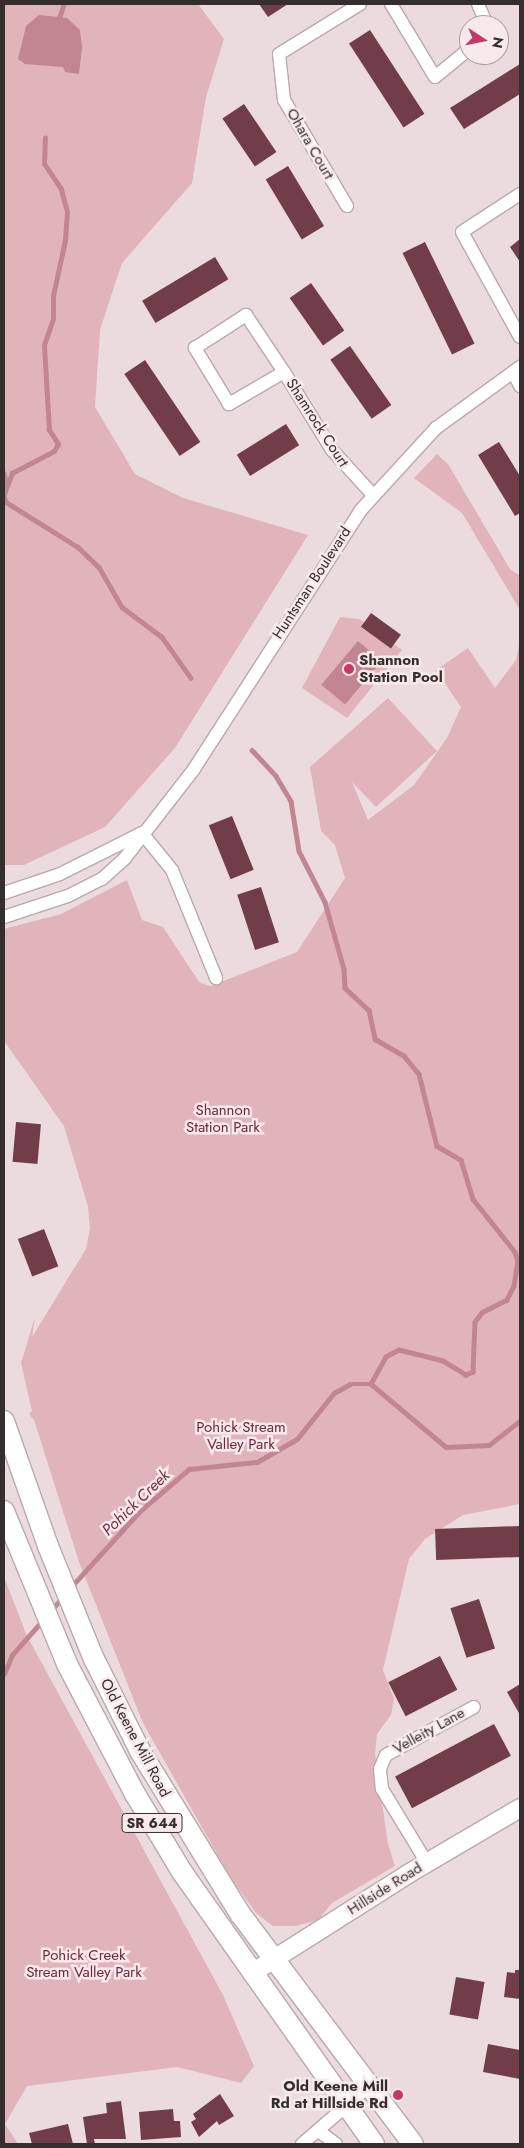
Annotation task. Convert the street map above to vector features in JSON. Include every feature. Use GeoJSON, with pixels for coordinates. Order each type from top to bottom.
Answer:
{"type":"FeatureCollection","features":[{"type":"Feature","properties":{"kind":"main road","name":"Old Keene Mill Road"},"geometry":{"type":"LineString","coordinates":[[4,1421],[48,1546],[90,1648],[117,1708],[167,1799],[225,1892],[368,2087],[414,2144]]}},
{"type":"Feature","properties":{"kind":"main road","name":"Old Keene Mill Road"},"geometry":{"type":"LineString","coordinates":[[4,1511],[67,1664],[108,1746],[144,1810],[182,1872],[252,1974],[344,2105],[374,2144]]}},
{"type":"Feature","properties":{"kind":"street","name":"Ohara Court"},"geometry":{"type":"LineString","coordinates":[[347,206],[284,100],[279,54],[360,4]]}},
{"type":"Feature","properties":{"kind":"street"},"geometry":{"type":"LineString","coordinates":[[391,4],[435,77],[459,57]]}},
{"type":"Feature","properties":{"kind":"street"},"geometry":{"type":"LineString","coordinates":[[520,194],[462,232],[520,337]]}},
{"type":"Feature","properties":{"kind":"street","name":"Shamrock Court"},"geometry":{"type":"LineString","coordinates":[[284,372],[229,404],[195,348],[246,315],[284,372],[332,450],[373,495]]}},
{"type":"Feature","properties":{"kind":"street"},"geometry":{"type":"LineString","coordinates":[[516,370],[520,386]]}},
{"type":"Feature","properties":{"kind":"street","name":"Huntsman Boulevard"},"geometry":{"type":"LineString","coordinates":[[4,917],[40,908],[102,878],[124,858],[142,834],[172,801],[194,769],[313,581],[373,495],[436,428],[516,370]]}},
{"type":"Feature","properties":{"kind":"street"},"geometry":{"type":"LineString","coordinates":[[142,834],[172,870],[216,978]]}},
{"type":"Feature","properties":{"kind":"street","name":"Huntsman Boulevard"},"geometry":{"type":"LineString","coordinates":[[4,893],[60,874],[142,834]]}},
{"type":"Feature","properties":{"kind":"street","name":"Velleity Lane"},"geometry":{"type":"LineString","coordinates":[[427,1863],[382,1789],[380,1769],[386,1755],[474,1707]]}},
{"type":"Feature","properties":{"kind":"street","name":"Hillside Road"},"geometry":{"type":"LineString","coordinates":[[252,1974],[273,1958],[520,1808]]}},
{"type":"Feature","properties":{"kind":"street"},"geometry":{"type":"LineString","coordinates":[[302,2144],[320,2132],[344,2105],[368,2087]]}},
{"type":"Feature","properties":{"kind":"street"},"geometry":{"type":"LineString","coordinates":[[320,2132],[336,2144]]}},
{"type":"Feature","properties":{"kind":"green space"},"geometry":{"type":"Polygon","coordinates":[[[4,4],[198,4],[224,39],[206,97],[192,183],[122,263],[100,330],[95,407],[135,474],[183,498],[308,535],[175,748],[105,827],[24,865],[4,865],[4,4]]]}},
{"type":"Feature","properties":{"kind":"green space"},"geometry":{"type":"Polygon","coordinates":[[[437,454],[448,464],[510,569],[520,576],[520,610],[462,513],[414,478],[437,454]]]}},
{"type":"Feature","properties":{"kind":"green space","name":"Shannon Station Pool"},"geometry":{"type":"Polygon","coordinates":[[[340,617],[359,619],[402,650],[347,718],[302,688],[340,617]]]}},
{"type":"Feature","properties":{"kind":"green space"},"geometry":{"type":"Polygon","coordinates":[[[520,639],[520,1504],[463,1515],[425,1539],[409,1559],[383,1670],[394,1699],[391,1715],[377,1734],[375,1754],[388,1844],[395,1866],[332,1903],[318,1920],[296,1926],[273,1926],[256,1913],[230,1877],[143,1723],[79,1562],[34,1420],[29,1414],[32,1411],[21,1363],[35,1317],[32,1337],[86,1249],[90,1228],[88,1207],[64,1126],[4,1041],[4,929],[61,914],[127,880],[142,920],[163,927],[200,983],[211,986],[297,952],[345,878],[335,845],[321,831],[310,767],[388,698],[437,751],[376,807],[352,782],[368,820],[414,785],[447,738],[461,707],[436,670],[468,648],[495,688],[516,660],[520,639]]]}},
{"type":"Feature","properties":{"kind":"green space","name":"Pohick Creek Stream Valley Park"},"geometry":{"type":"Polygon","coordinates":[[[4,1577],[27,1636],[223,1995],[254,2066],[241,2083],[177,2067],[27,2086],[5,2124],[18,2144],[4,2144],[4,1577]]]}},
{"type":"Feature","properties":{"kind":"shaded area"},"geometry":{"type":"Polygon","coordinates":[[[39,15],[67,18],[80,30],[82,48],[79,74],[65,72],[63,67],[25,64],[18,59],[26,26],[39,15]]]}},
{"type":"Feature","properties":{"kind":"shaded area"},"geometry":{"type":"Polygon","coordinates":[[[358,641],[382,661],[345,705],[321,685],[358,641]]]}},
{"type":"Feature","properties":{"kind":"building"},"geometry":{"type":"Polygon","coordinates":[[[259,4],[288,4],[268,17],[259,4]]]}},
{"type":"Feature","properties":{"kind":"building"},"geometry":{"type":"Polygon","coordinates":[[[370,30],[424,114],[403,127],[349,44],[370,30]]]}},
{"type":"Feature","properties":{"kind":"building"},"geometry":{"type":"Polygon","coordinates":[[[520,64],[520,94],[464,129],[450,108],[520,64]]]}},
{"type":"Feature","properties":{"kind":"building"},"geometry":{"type":"Polygon","coordinates":[[[244,104],[276,152],[255,167],[222,119],[244,104]]]}},
{"type":"Feature","properties":{"kind":"building"},"geometry":{"type":"Polygon","coordinates":[[[288,166],[324,226],[302,239],[266,179],[288,166]]]}},
{"type":"Feature","properties":{"kind":"building"},"geometry":{"type":"Polygon","coordinates":[[[520,239],[520,262],[510,247],[520,239]]]}},
{"type":"Feature","properties":{"kind":"building"},"geometry":{"type":"Polygon","coordinates":[[[425,242],[475,344],[452,355],[403,253],[425,242]]]}},
{"type":"Feature","properties":{"kind":"building"},"geometry":{"type":"Polygon","coordinates":[[[215,257],[228,279],[156,323],[142,301],[215,257]]]}},
{"type":"Feature","properties":{"kind":"building"},"geometry":{"type":"Polygon","coordinates":[[[311,283],[344,331],[323,345],[290,298],[311,283]]]}},
{"type":"Feature","properties":{"kind":"building"},"geometry":{"type":"Polygon","coordinates":[[[350,346],[391,405],[372,419],[330,360],[350,346]]]}},
{"type":"Feature","properties":{"kind":"building"},"geometry":{"type":"Polygon","coordinates":[[[145,360],[200,442],[180,456],[124,374],[145,360]]]}},
{"type":"Feature","properties":{"kind":"building"},"geometry":{"type":"Polygon","coordinates":[[[286,424],[299,445],[250,476],[237,455],[286,424]]]}},
{"type":"Feature","properties":{"kind":"building"},"geometry":{"type":"Polygon","coordinates":[[[499,442],[520,476],[520,513],[515,516],[478,455],[499,442]]]}},
{"type":"Feature","properties":{"kind":"building"},"geometry":{"type":"Polygon","coordinates":[[[371,613],[401,635],[391,649],[361,627],[371,613]]]}},
{"type":"Feature","properties":{"kind":"building"},"geometry":{"type":"Polygon","coordinates":[[[232,816],[254,870],[231,879],[209,825],[232,816]]]}},
{"type":"Feature","properties":{"kind":"building"},"geometry":{"type":"Polygon","coordinates":[[[261,887],[279,942],[255,950],[237,895],[261,887]]]}},
{"type":"Feature","properties":{"kind":"building"},"geometry":{"type":"Polygon","coordinates":[[[16,1122],[41,1124],[37,1164],[13,1162],[16,1122]]]}},
{"type":"Feature","properties":{"kind":"building"},"geometry":{"type":"Polygon","coordinates":[[[44,1229],[58,1266],[32,1276],[18,1239],[44,1229]]]}},
{"type":"Feature","properties":{"kind":"building"},"geometry":{"type":"Polygon","coordinates":[[[519,1526],[520,1557],[436,1560],[435,1529],[519,1526]]]}},
{"type":"Feature","properties":{"kind":"building"},"geometry":{"type":"Polygon","coordinates":[[[479,1599],[495,1648],[467,1658],[450,1608],[479,1599]]]}},
{"type":"Feature","properties":{"kind":"building"},"geometry":{"type":"Polygon","coordinates":[[[440,1656],[457,1690],[406,1716],[388,1682],[440,1656]]]}},
{"type":"Feature","properties":{"kind":"building"},"geometry":{"type":"Polygon","coordinates":[[[520,1684],[520,1715],[507,1692],[520,1684]]]}},
{"type":"Feature","properties":{"kind":"building"},"geometry":{"type":"Polygon","coordinates":[[[494,1724],[511,1756],[412,1808],[395,1777],[494,1724]]]}},
{"type":"Feature","properties":{"kind":"building"},"geometry":{"type":"Polygon","coordinates":[[[515,1970],[520,1970],[520,1999],[504,1997],[507,1972],[515,1973],[515,1970]]]}},
{"type":"Feature","properties":{"kind":"building"},"geometry":{"type":"Polygon","coordinates":[[[456,1977],[485,1982],[478,2019],[449,2014],[456,1977]]]}},
{"type":"Feature","properties":{"kind":"building"},"geometry":{"type":"Polygon","coordinates":[[[488,2044],[520,2050],[520,2079],[483,2072],[488,2044]]]}},
{"type":"Feature","properties":{"kind":"building"},"geometry":{"type":"Polygon","coordinates":[[[220,2094],[234,2116],[219,2125],[217,2121],[199,2137],[191,2122],[196,2119],[193,2114],[220,2094]]]}},
{"type":"Feature","properties":{"kind":"building"},"geometry":{"type":"Polygon","coordinates":[[[121,2101],[126,2139],[94,2139],[95,2144],[87,2144],[83,2117],[107,2113],[106,2103],[121,2101]]]}},
{"type":"Feature","properties":{"kind":"building"},"geometry":{"type":"Polygon","coordinates":[[[173,2109],[174,2121],[180,2121],[181,2137],[141,2140],[139,2112],[173,2109]]]}},
{"type":"Feature","properties":{"kind":"building"},"geometry":{"type":"Polygon","coordinates":[[[68,2124],[73,2144],[32,2144],[29,2133],[68,2124]]]}},
{"type":"Feature","properties":{"kind":"waterway"},"geometry":{"type":"LineString","coordinates":[[58,21],[64,4]]}},
{"type":"Feature","properties":{"kind":"waterway"},"geometry":{"type":"LineString","coordinates":[[7,486],[12,473],[54,451],[58,444],[49,430],[44,345],[53,319],[53,296],[65,240],[67,212],[61,189],[44,164],[45,138]]}},
{"type":"Feature","properties":{"kind":"waterway"},"geometry":{"type":"LineString","coordinates":[[4,473],[7,486],[4,497],[6,502],[78,547],[99,567],[122,607],[162,637],[191,678]]}},
{"type":"Feature","properties":{"kind":"waterway"},"geometry":{"type":"LineString","coordinates":[[252,750],[276,776],[291,801],[299,851],[325,902],[344,969],[345,988],[369,1010],[375,1039],[404,1056],[419,1074],[437,1146],[461,1160],[473,1199],[515,1252],[518,1261],[514,1286],[507,1300],[482,1313],[475,1322],[473,1372],[466,1375],[443,1361],[399,1350],[386,1357],[371,1384]]}},
{"type":"Feature","properties":{"kind":"waterway","name":"Pohick Creek"},"geometry":{"type":"LineString","coordinates":[[71,1587],[139,1512],[189,1469],[257,1462],[297,1439],[334,1393],[350,1384],[371,1384],[446,1447],[489,1445],[520,1421]]}},
{"type":"Feature","properties":{"kind":"waterway","name":"Pohick Creek"},"geometry":{"type":"LineString","coordinates":[[51,1610],[63,1597]]}},
{"type":"Feature","properties":{"kind":"waterway","name":"Pohick Creek"},"geometry":{"type":"LineString","coordinates":[[4,1674],[12,1655],[43,1620]]}},
{"type":"Feature","properties":{"kind":"place","name":"Shannon Station Pool"},"geometry":{"type":"Point","coordinates":[349,669]}},
{"type":"Feature","properties":{"kind":"place","name":"Old Keene Mill Rd at Hillside Rd"},"geometry":{"type":"Point","coordinates":[398,2095]}},
{"type":"Feature","properties":{"kind":"park label","name":"Shannon Station Park"},"geometry":{"type":"Point","coordinates":[223,1118]}},
{"type":"Feature","properties":{"kind":"park label","name":"Pohick Stream Valley Park"},"geometry":{"type":"Point","coordinates":[241,1436]}}]}
